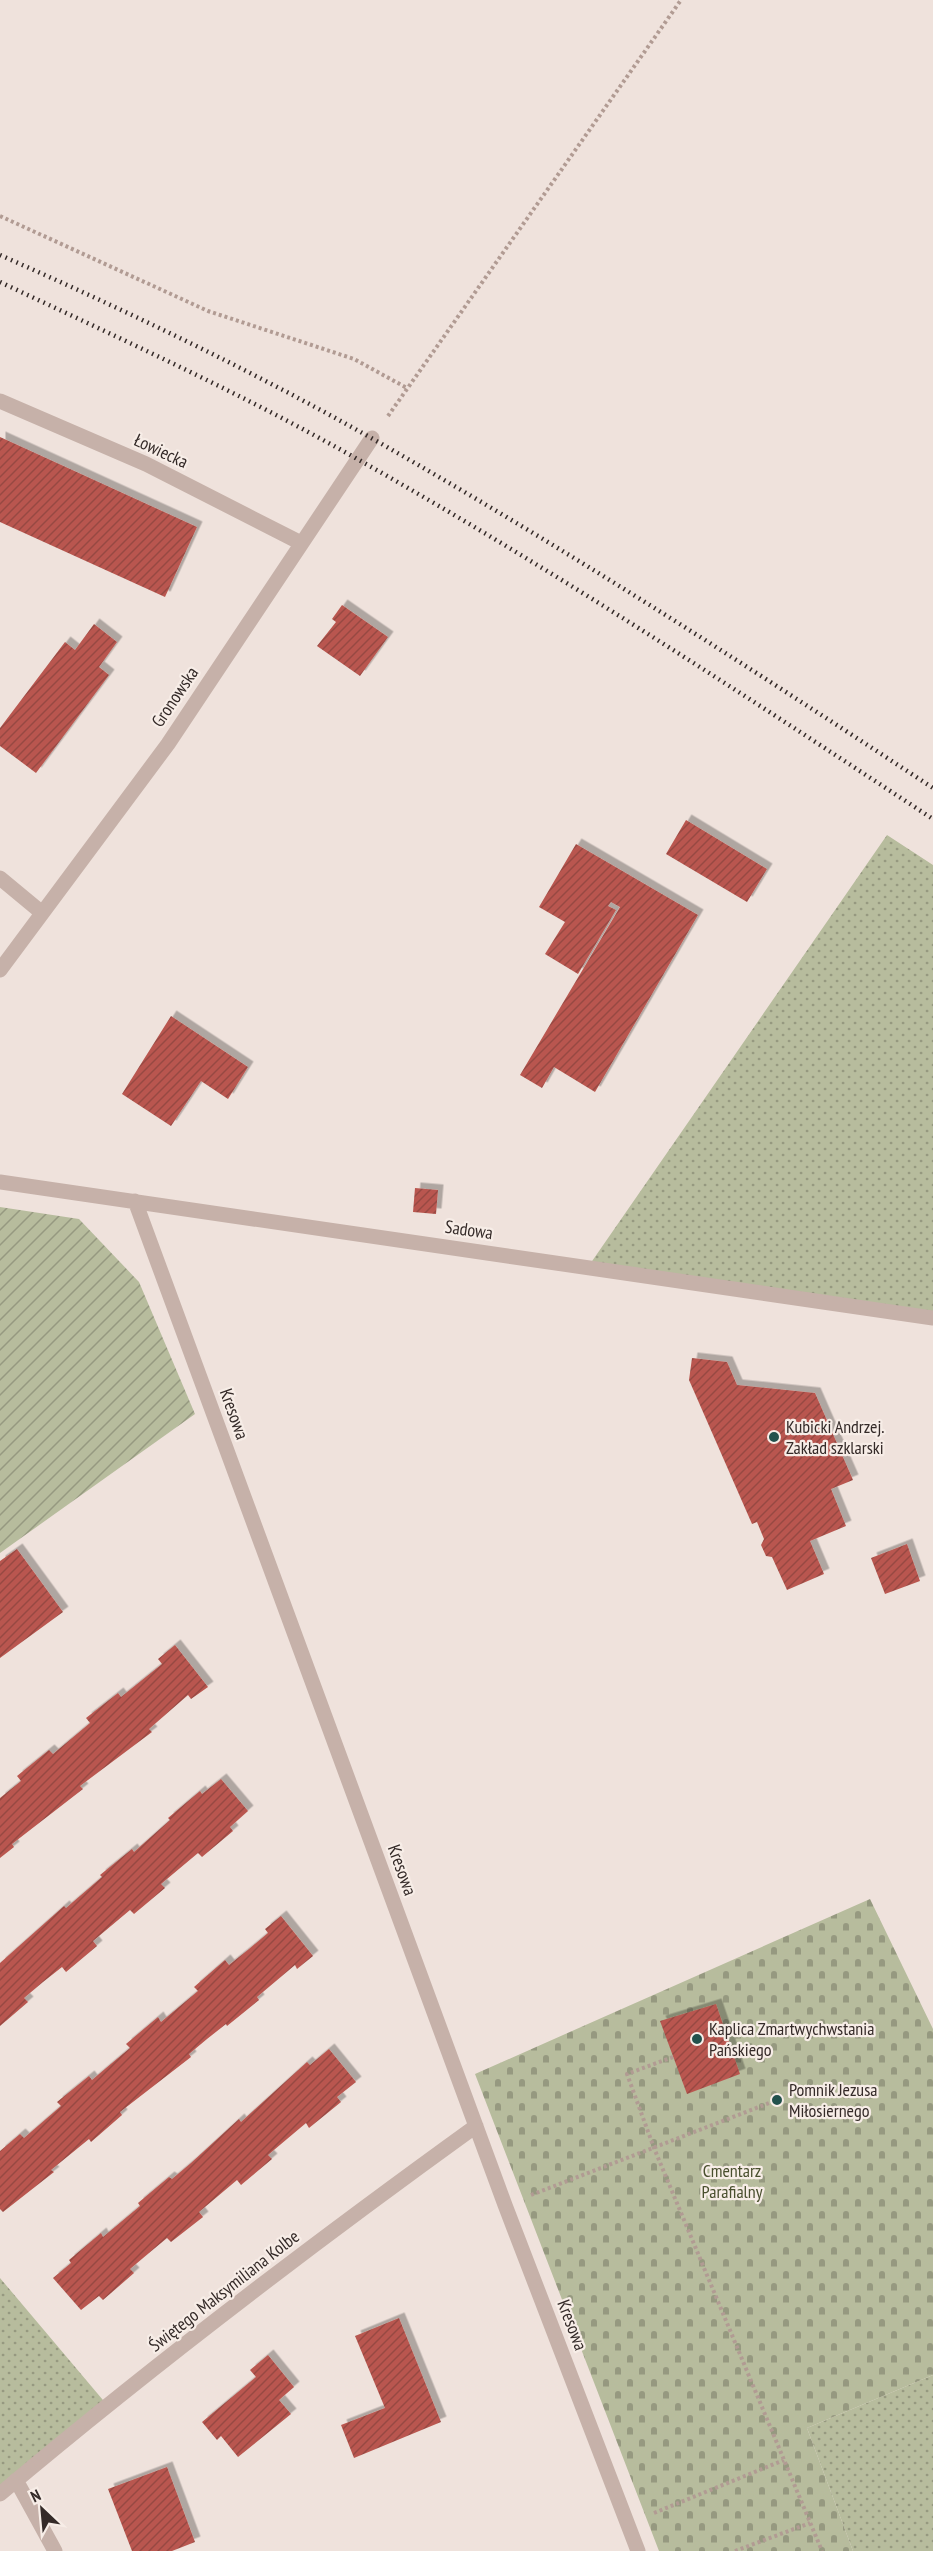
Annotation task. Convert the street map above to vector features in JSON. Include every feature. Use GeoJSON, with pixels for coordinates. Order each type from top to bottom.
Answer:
{"type":"FeatureCollection","features":[{"type":"Feature","properties":{"kind":"street","name":"Łowiecka"},"geometry":{"type":"LineString","coordinates":[[0,401],[146,465],[301,543]]}},
{"type":"Feature","properties":{"kind":"street","name":"Gronowska"},"geometry":{"type":"LineString","coordinates":[[0,970],[40,912],[168,744],[372,438]]}},
{"type":"Feature","properties":{"kind":"street"},"geometry":{"type":"LineString","coordinates":[[0,878],[40,912]]}},
{"type":"Feature","properties":{"kind":"street","name":"Sadowa"},"geometry":{"type":"LineString","coordinates":[[0,1182],[933,1318]]}},
{"type":"Feature","properties":{"kind":"street","name":"Kresowa"},"geometry":{"type":"LineString","coordinates":[[135,1201],[505,2205],[638,2551]]}},
{"type":"Feature","properties":{"kind":"street","name":"Świętego Maksymiliana Kolbe"},"geometry":{"type":"LineString","coordinates":[[0,2494],[374,2200],[476,2126]]}},
{"type":"Feature","properties":{"kind":"street"},"geometry":{"type":"LineString","coordinates":[[16,2480],[55,2551]]}},
{"type":"Feature","properties":{"kind":"path"},"geometry":{"type":"LineString","coordinates":[[372,438],[681,0]]}},
{"type":"Feature","properties":{"kind":"path"},"geometry":{"type":"LineString","coordinates":[[0,216],[208,311],[354,359],[407,388]]}},
{"type":"Feature","properties":{"kind":"path"},"geometry":{"type":"LineString","coordinates":[[673,2057],[627,2074],[654,2148],[822,2551]]}},
{"type":"Feature","properties":{"kind":"path"},"geometry":{"type":"LineString","coordinates":[[505,2205],[777,2100]]}},
{"type":"Feature","properties":{"kind":"path"},"geometry":{"type":"LineString","coordinates":[[627,2525],[784,2460]]}},
{"type":"Feature","properties":{"kind":"path"},"geometry":{"type":"LineString","coordinates":[[735,2551],[810,2523]]}},
{"type":"Feature","properties":{"kind":"green space"},"geometry":{"type":"Polygon","coordinates":[[[887,835],[933,865],[933,1318],[588,1267],[887,835]]]}},
{"type":"Feature","properties":{"kind":"green space"},"geometry":{"type":"Polygon","coordinates":[[[0,1207],[79,1219],[139,1282],[195,1414],[0,1553],[0,1207]]]}},
{"type":"Feature","properties":{"kind":"green space","name":"Cmentarz Parafialny"},"geometry":{"type":"Polygon","coordinates":[[[870,1899],[933,2029],[933,2375],[807,2428],[853,2551],[659,2551],[475,2074],[870,1899]]]}},
{"type":"Feature","properties":{"kind":"green space"},"geometry":{"type":"Polygon","coordinates":[[[0,2278],[108,2406],[0,2494],[0,2278]]]}},
{"type":"Feature","properties":{"kind":"green space"},"geometry":{"type":"Polygon","coordinates":[[[933,2375],[933,2551],[853,2551],[807,2428],[933,2375]]]}},
{"type":"Feature","properties":{"kind":"building"},"geometry":{"type":"Polygon","coordinates":[[[0,437],[197,527],[165,597],[0,522],[0,437]]]}},
{"type":"Feature","properties":{"kind":"building"},"geometry":{"type":"Polygon","coordinates":[[[342,605],[388,637],[360,676],[317,646],[336,622],[332,619],[342,605]]]}},
{"type":"Feature","properties":{"kind":"building"},"geometry":{"type":"Polygon","coordinates":[[[94,624],[117,642],[99,667],[109,675],[36,773],[0,746],[0,728],[65,642],[75,650],[94,624]]]}},
{"type":"Feature","properties":{"kind":"building"},"geometry":{"type":"Polygon","coordinates":[[[686,820],[767,869],[747,902],[666,854],[686,820]]]}},
{"type":"Feature","properties":{"kind":"building"},"geometry":{"type":"Polygon","coordinates":[[[576,844],[698,915],[595,1092],[554,1067],[542,1088],[520,1075],[620,907],[611,902],[608,906],[616,910],[578,974],[545,954],[565,922],[539,907],[576,844]]]}},
{"type":"Feature","properties":{"kind":"building"},"geometry":{"type":"Polygon","coordinates":[[[171,1016],[248,1067],[228,1099],[201,1081],[171,1126],[122,1094],[171,1016]]]}},
{"type":"Feature","properties":{"kind":"building"},"geometry":{"type":"Polygon","coordinates":[[[415,1188],[438,1190],[436,1214],[413,1212],[415,1188]]]}},
{"type":"Feature","properties":{"kind":"building","name":"Kubicki Andrzej. Zakład szklarski"},"geometry":{"type":"Polygon","coordinates":[[[692,1358],[727,1362],[737,1385],[815,1393],[853,1480],[831,1489],[846,1526],[810,1541],[824,1574],[787,1590],[772,1557],[766,1556],[761,1545],[764,1539],[757,1522],[752,1524],[689,1380],[692,1358]]]}},
{"type":"Feature","properties":{"kind":"building"},"geometry":{"type":"Polygon","coordinates":[[[907,1544],[920,1581],[885,1594],[871,1558],[907,1544]]]}},
{"type":"Feature","properties":{"kind":"building"},"geometry":{"type":"Polygon","coordinates":[[[17,1549],[63,1612],[0,1658],[0,1561],[17,1549]]]}},
{"type":"Feature","properties":{"kind":"building"},"geometry":{"type":"Polygon","coordinates":[[[175,1645],[208,1687],[191,1699],[188,1695],[149,1729],[152,1732],[80,1786],[83,1789],[12,1844],[14,1847],[0,1858],[0,1798],[21,1781],[17,1776],[49,1750],[53,1754],[90,1723],[86,1718],[118,1693],[121,1697],[162,1664],[158,1659],[175,1645]]]}},
{"type":"Feature","properties":{"kind":"building"},"geometry":{"type":"Polygon","coordinates":[[[221,1779],[248,1811],[230,1827],[233,1831],[202,1857],[198,1853],[161,1884],[165,1888],[134,1914],[130,1910],[93,1941],[97,1946],[66,1972],[62,1967],[43,1982],[24,1998],[28,2002],[0,2026],[0,1963],[64,1906],[66,1908],[102,1877],[100,1875],[132,1849],[134,1852],[170,1820],[168,1818],[200,1791],[202,1794],[221,1779]]]}},
{"type":"Feature","properties":{"kind":"building"},"geometry":{"type":"Polygon","coordinates":[[[281,1916],[313,1956],[297,1969],[295,1965],[257,1997],[259,2000],[207,2039],[189,2054],[191,2057],[120,2112],[122,2115],[91,2142],[89,2139],[51,2170],[54,2172],[3,2212],[0,2209],[0,2151],[20,2134],[24,2138],[61,2106],[57,2102],[89,2076],[92,2080],[130,2048],[126,2044],[158,2017],[161,2022],[198,1991],[194,1987],[225,1960],[229,1965],[249,1949],[268,1933],[265,1929],[281,1916]]]}},
{"type":"Feature","properties":{"kind":"building","name":"Kaplica Zmartwychwstania Pańskiego"},"geometry":{"type":"Polygon","coordinates":[[[716,2004],[740,2074],[687,2094],[660,2021],[716,2004]]]}},
{"type":"Feature","properties":{"kind":"building"},"geometry":{"type":"Polygon","coordinates":[[[329,2049],[356,2082],[337,2097],[341,2102],[309,2128],[306,2123],[268,2155],[272,2159],[241,2185],[237,2180],[199,2212],[203,2217],[171,2242],[167,2238],[130,2269],[134,2273],[103,2300],[99,2296],[81,2310],[53,2278],[71,2263],[69,2260],[101,2233],[103,2237],[140,2206],[138,2203],[169,2177],[172,2179],[239,2119],[241,2122],[307,2062],[310,2065],[329,2049]]]}},
{"type":"Feature","properties":{"kind":"building"},"geometry":{"type":"Polygon","coordinates":[[[399,2318],[441,2422],[354,2458],[341,2425],[385,2408],[355,2336],[399,2318]]]}},
{"type":"Feature","properties":{"kind":"building"},"geometry":{"type":"Polygon","coordinates":[[[268,2355],[294,2387],[279,2400],[291,2414],[238,2457],[221,2436],[217,2440],[202,2422],[256,2377],[250,2370],[268,2355]]]}},
{"type":"Feature","properties":{"kind":"building"},"geometry":{"type":"Polygon","coordinates":[[[167,2467],[195,2542],[172,2551],[132,2551],[108,2489],[167,2467]]]}},
{"type":"Feature","properties":{"kind":"railway"},"geometry":{"type":"LineString","coordinates":[[0,255],[189,342],[282,389],[445,480],[656,609],[933,788]]}},
{"type":"Feature","properties":{"kind":"railway"},"geometry":{"type":"LineString","coordinates":[[0,282],[271,412],[432,502],[649,635],[933,819]]}},
{"type":"Feature","properties":{"kind":"place","name":"Kubicki Andrzej. Zakład szklarski"},"geometry":{"type":"Point","coordinates":[774,1437]}},
{"type":"Feature","properties":{"kind":"place","name":"Kaplica Zmartwychwstania Pańskiego"},"geometry":{"type":"Point","coordinates":[697,2039]}},
{"type":"Feature","properties":{"kind":"place","name":"Pomnik Jezusa Miłosiernego"},"geometry":{"type":"Point","coordinates":[777,2100]}}]}
